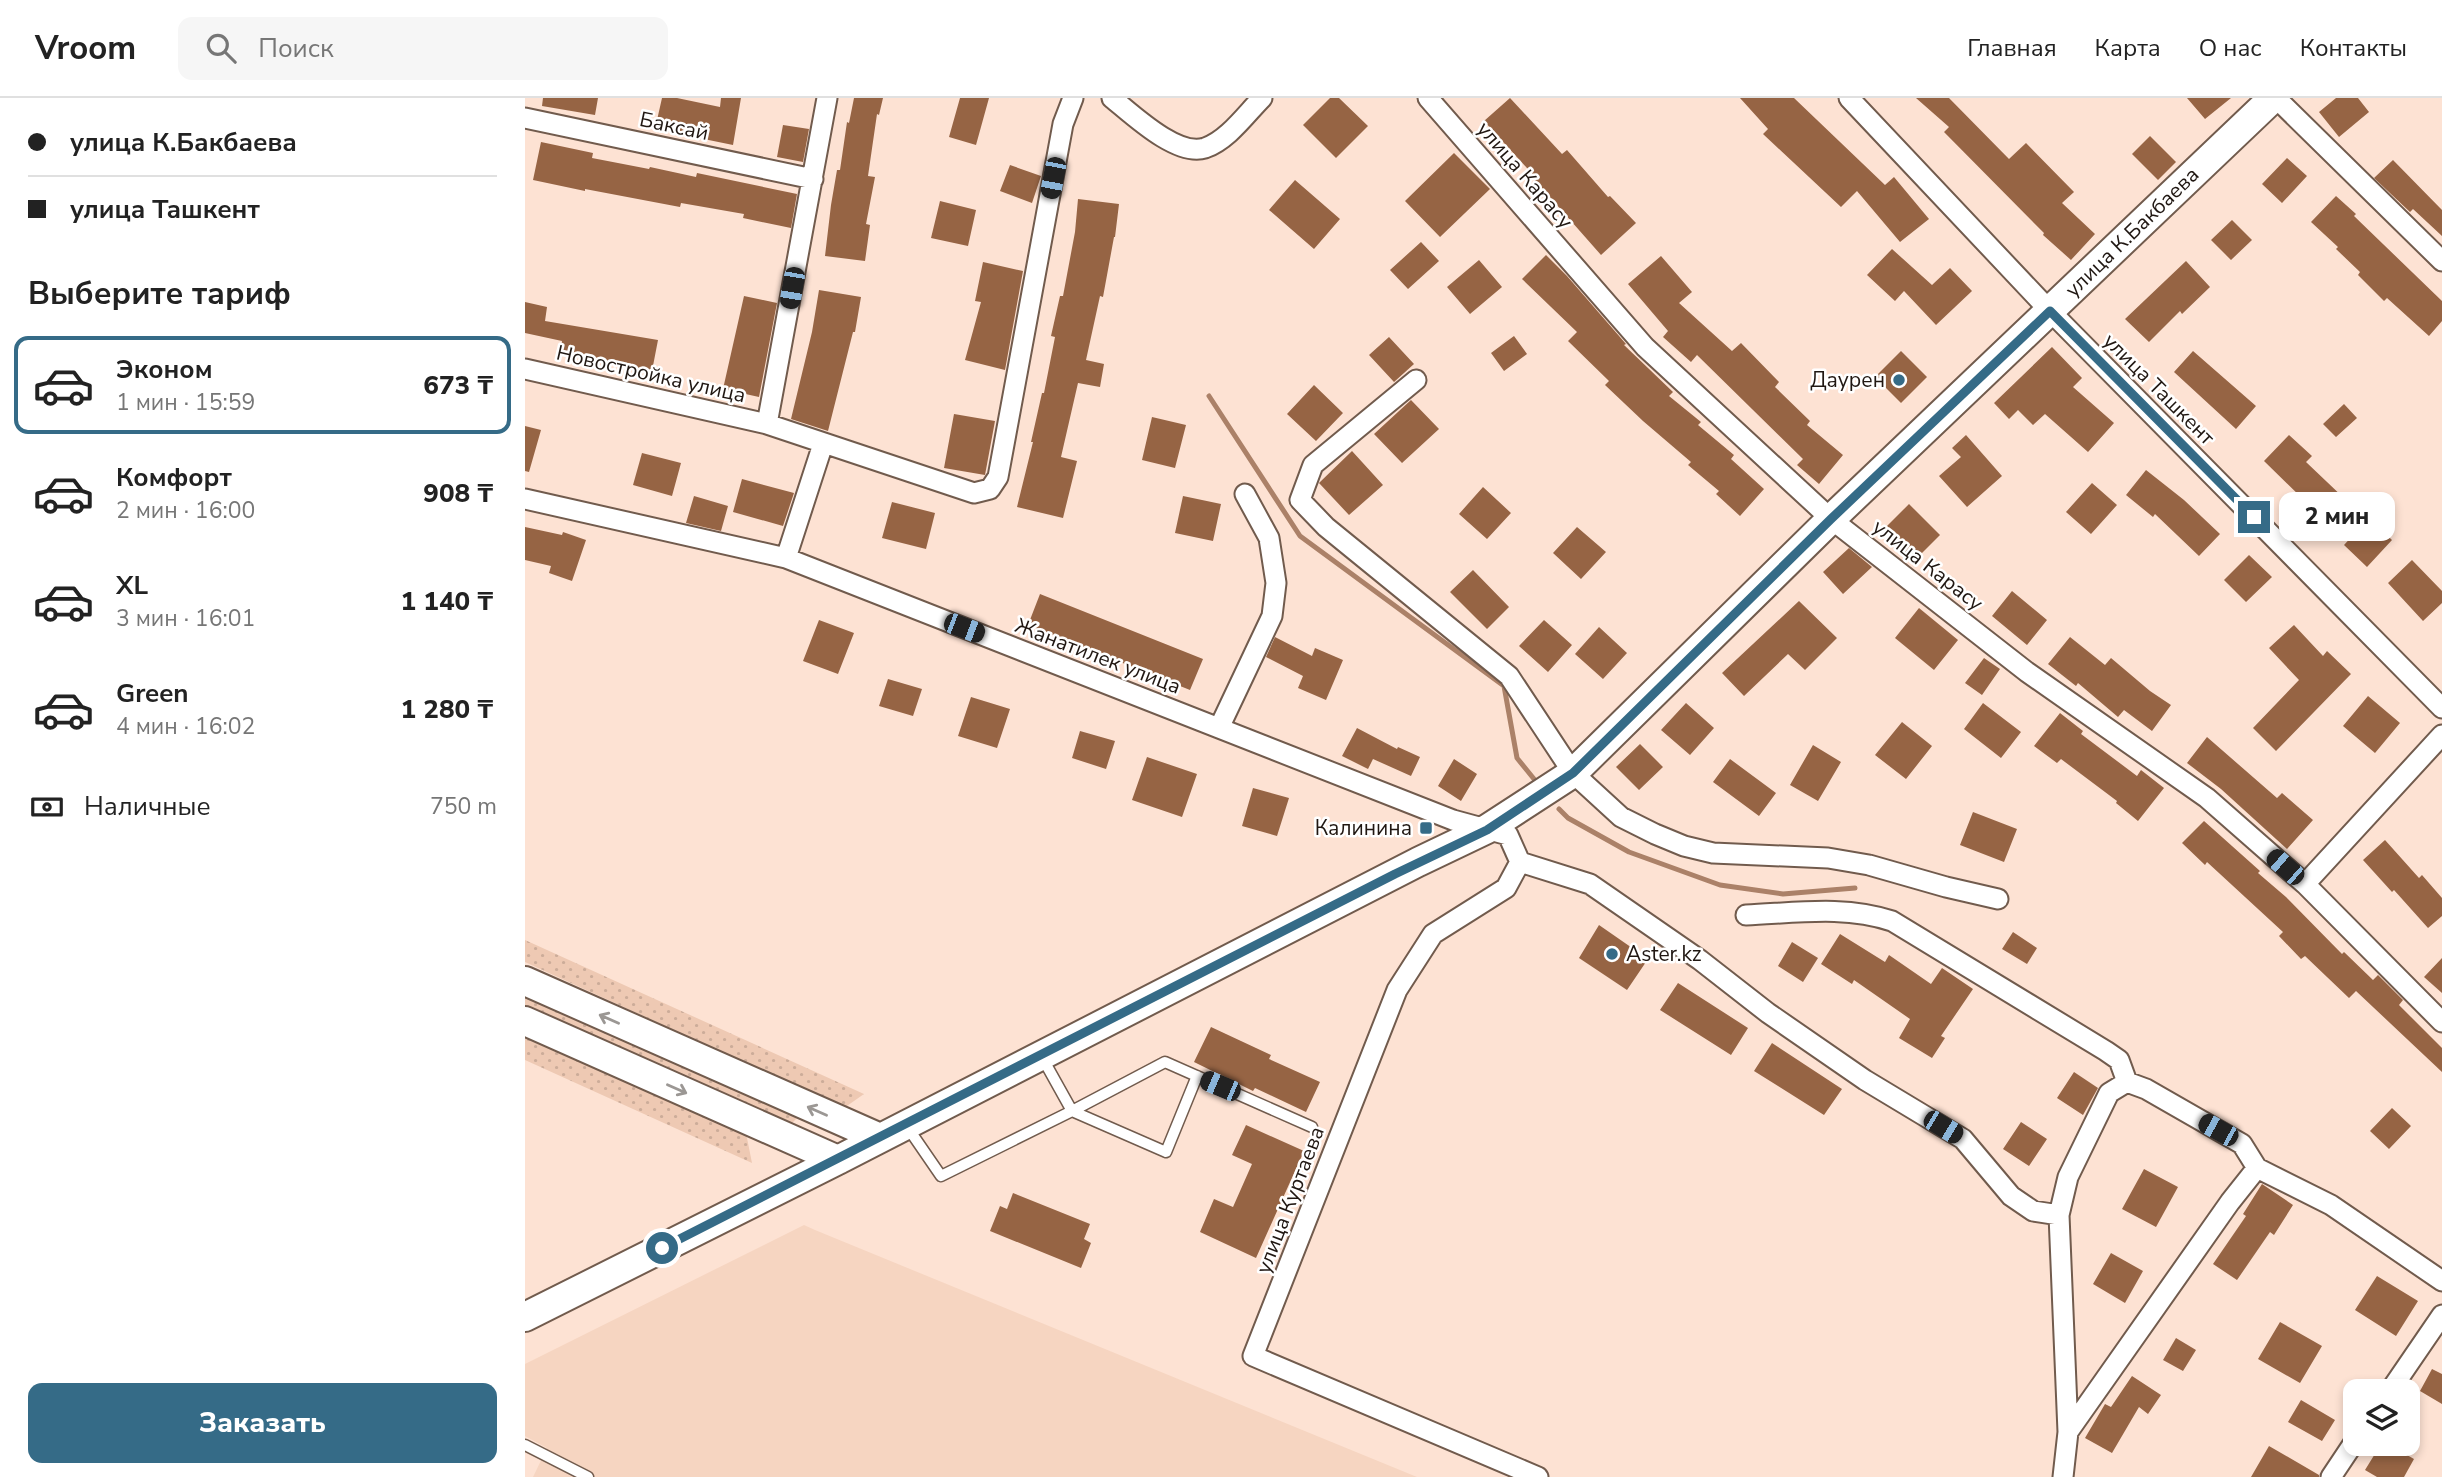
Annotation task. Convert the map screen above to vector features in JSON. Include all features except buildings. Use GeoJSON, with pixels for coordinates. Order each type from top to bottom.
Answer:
{"type":"FeatureCollection","features":[{"type":"Feature","properties":{"kind":"street"},"geometry":{"type":"LineString","coordinates":[[767,424],[827,98]]}},
{"type":"Feature","properties":{"kind":"street","name":"Новостройка улица"},"geometry":{"type":"LineString","coordinates":[[525,369],[767,424],[974,493],[990,489],[997,477],[1063,124],[1073,98]]}},
{"type":"Feature","properties":{"kind":"street"},"geometry":{"type":"LineString","coordinates":[[1112,98],[1178,146],[1204,148],[1227,134],[1262,98]]}},
{"type":"Feature","properties":{"kind":"street","name":"улица Карасу"},"geometry":{"type":"LineString","coordinates":[[1427,98],[1645,347],[1831,519],[2027,673],[2207,798],[2305,884],[2442,1022]]}},
{"type":"Feature","properties":{"kind":"street","name":"улица Ташкент"},"geometry":{"type":"LineString","coordinates":[[1849,98],[2050,311],[2442,708]]}},
{"type":"Feature","properties":{"kind":"street"},"geometry":{"type":"LineString","coordinates":[[2274,98],[2442,261]]}},
{"type":"Feature","properties":{"kind":"street","name":"улица К.Бакбаева"},"geometry":{"type":"LineString","coordinates":[[525,1317],[838,1160],[1406,868],[1487,830],[1573,773],[1831,519],[2274,98]]}},
{"type":"Feature","properties":{"kind":"street","name":"Баксай"},"geometry":{"type":"LineString","coordinates":[[525,118],[813,179]]}},
{"type":"Feature","properties":{"kind":"street"},"geometry":{"type":"LineString","coordinates":[[1416,380],[1313,465],[1300,500],[1326,527],[1510,676],[1573,773],[1621,817],[1683,846],[1713,853],[1828,858],[1869,864],[1997,899]]}},
{"type":"Feature","properties":{"kind":"street"},"geometry":{"type":"LineString","coordinates":[[786,558],[823,444]]}},
{"type":"Feature","properties":{"kind":"street"},"geometry":{"type":"LineString","coordinates":[[1219,728],[1272,616],[1276,583],[1269,538],[1245,494]]}},
{"type":"Feature","properties":{"kind":"street","name":"Жанатилек улица"},"geometry":{"type":"LineString","coordinates":[[525,499],[786,558],[1453,820],[1487,830]]}},
{"type":"Feature","properties":{"kind":"street"},"geometry":{"type":"LineString","coordinates":[[2305,884],[2442,735]]}},
{"type":"Feature","properties":{"kind":"street"},"geometry":{"type":"LineString","coordinates":[[1487,830],[1508,835],[1520,862],[1590,884],[1865,1080],[1963,1139],[2011,1196],[2033,1211],[2059,1215]]}},
{"type":"Feature","properties":{"kind":"street","name":"улица Куртаева"},"geometry":{"type":"LineString","coordinates":[[1520,862],[1506,888],[1433,934],[1397,990],[1253,1356],[1538,1477]]}},
{"type":"Feature","properties":{"kind":"street"},"geometry":{"type":"LineString","coordinates":[[1746,915],[1837,911],[1869,913],[1892,921],[2106,1051],[2119,1060],[2127,1082],[2146,1089],[2242,1144],[2257,1168],[2331,1205],[2442,1280]]}},
{"type":"Feature","properties":{"kind":"street"},"geometry":{"type":"LineString","coordinates":[[525,981],[880,1138]]}},
{"type":"Feature","properties":{"kind":"street"},"geometry":{"type":"LineString","coordinates":[[525,1021],[838,1160]]}},
{"type":"Feature","properties":{"kind":"street"},"geometry":{"type":"LineString","coordinates":[[2063,1477],[2068,1432],[2059,1215],[2069,1177],[2109,1093],[2127,1082]]}},
{"type":"Feature","properties":{"kind":"street"},"geometry":{"type":"LineString","coordinates":[[2068,1432],[2229,1202],[2257,1168]]}},
{"type":"Feature","properties":{"kind":"street"},"geometry":{"type":"LineString","coordinates":[[2398,1379],[2442,1315]]}},
{"type":"Feature","properties":{"kind":"street"},"geometry":{"type":"LineString","coordinates":[[2331,1477],[2345,1456]]}},
{"type":"Feature","properties":{"kind":"lane"},"geometry":{"type":"LineString","coordinates":[[1041,1055],[1072,1111],[1166,1152],[1197,1076]]}},
{"type":"Feature","properties":{"kind":"lane"},"geometry":{"type":"LineString","coordinates":[[905,1125],[941,1176],[1165,1062],[1312,1126]]}},
{"type":"Feature","properties":{"kind":"lane"},"geometry":{"type":"LineString","coordinates":[[525,1445],[588,1477]]}},
{"type":"Feature","properties":{"kind":"shaded area"},"geometry":{"type":"Polygon","coordinates":[[[525,940],[864,1094],[844,1108],[525,962],[525,940]]]}},
{"type":"Feature","properties":{"kind":"shaded area"},"geometry":{"type":"Polygon","coordinates":[[[525,996],[798,1117],[788,1127],[525,1010],[525,996]]]}},
{"type":"Feature","properties":{"kind":"shaded area"},"geometry":{"type":"Polygon","coordinates":[[[525,1037],[746,1133],[752,1163],[525,1060],[525,1037]]]}},
{"type":"Feature","properties":{"kind":"shaded area"},"geometry":{"type":"Polygon","coordinates":[[[804,1225],[1417,1477],[533,1477],[547,1448],[525,1436],[525,1364],[804,1225]]]}},
{"type":"Feature","properties":{"kind":"waterway"},"geometry":{"type":"LineString","coordinates":[[1209,396],[1300,536],[1504,686],[1517,758],[1534,779]]}},
{"type":"Feature","properties":{"kind":"waterway"},"geometry":{"type":"LineString","coordinates":[[1559,809],[1568,818],[1629,852],[1720,885],[1783,894],[1855,888]]}},
{"type":"Feature","properties":{"kind":"place","name":"Даурен"},"geometry":{"type":"Point","coordinates":[1899,380]}},
{"type":"Feature","properties":{"kind":"place","name":"Калинина"},"geometry":{"type":"Point","coordinates":[1426,828]}},
{"type":"Feature","properties":{"kind":"place","name":"Aster.kz"},"geometry":{"type":"Point","coordinates":[1612,954]}},
{"type":"Feature","properties":{"kind":"route"},"geometry":{"type":"LineString","coordinates":[[662,1248],[1418,862],[1487,830],[1573,773],[1831,519],[2050,311],[2254,517]]}}]}
